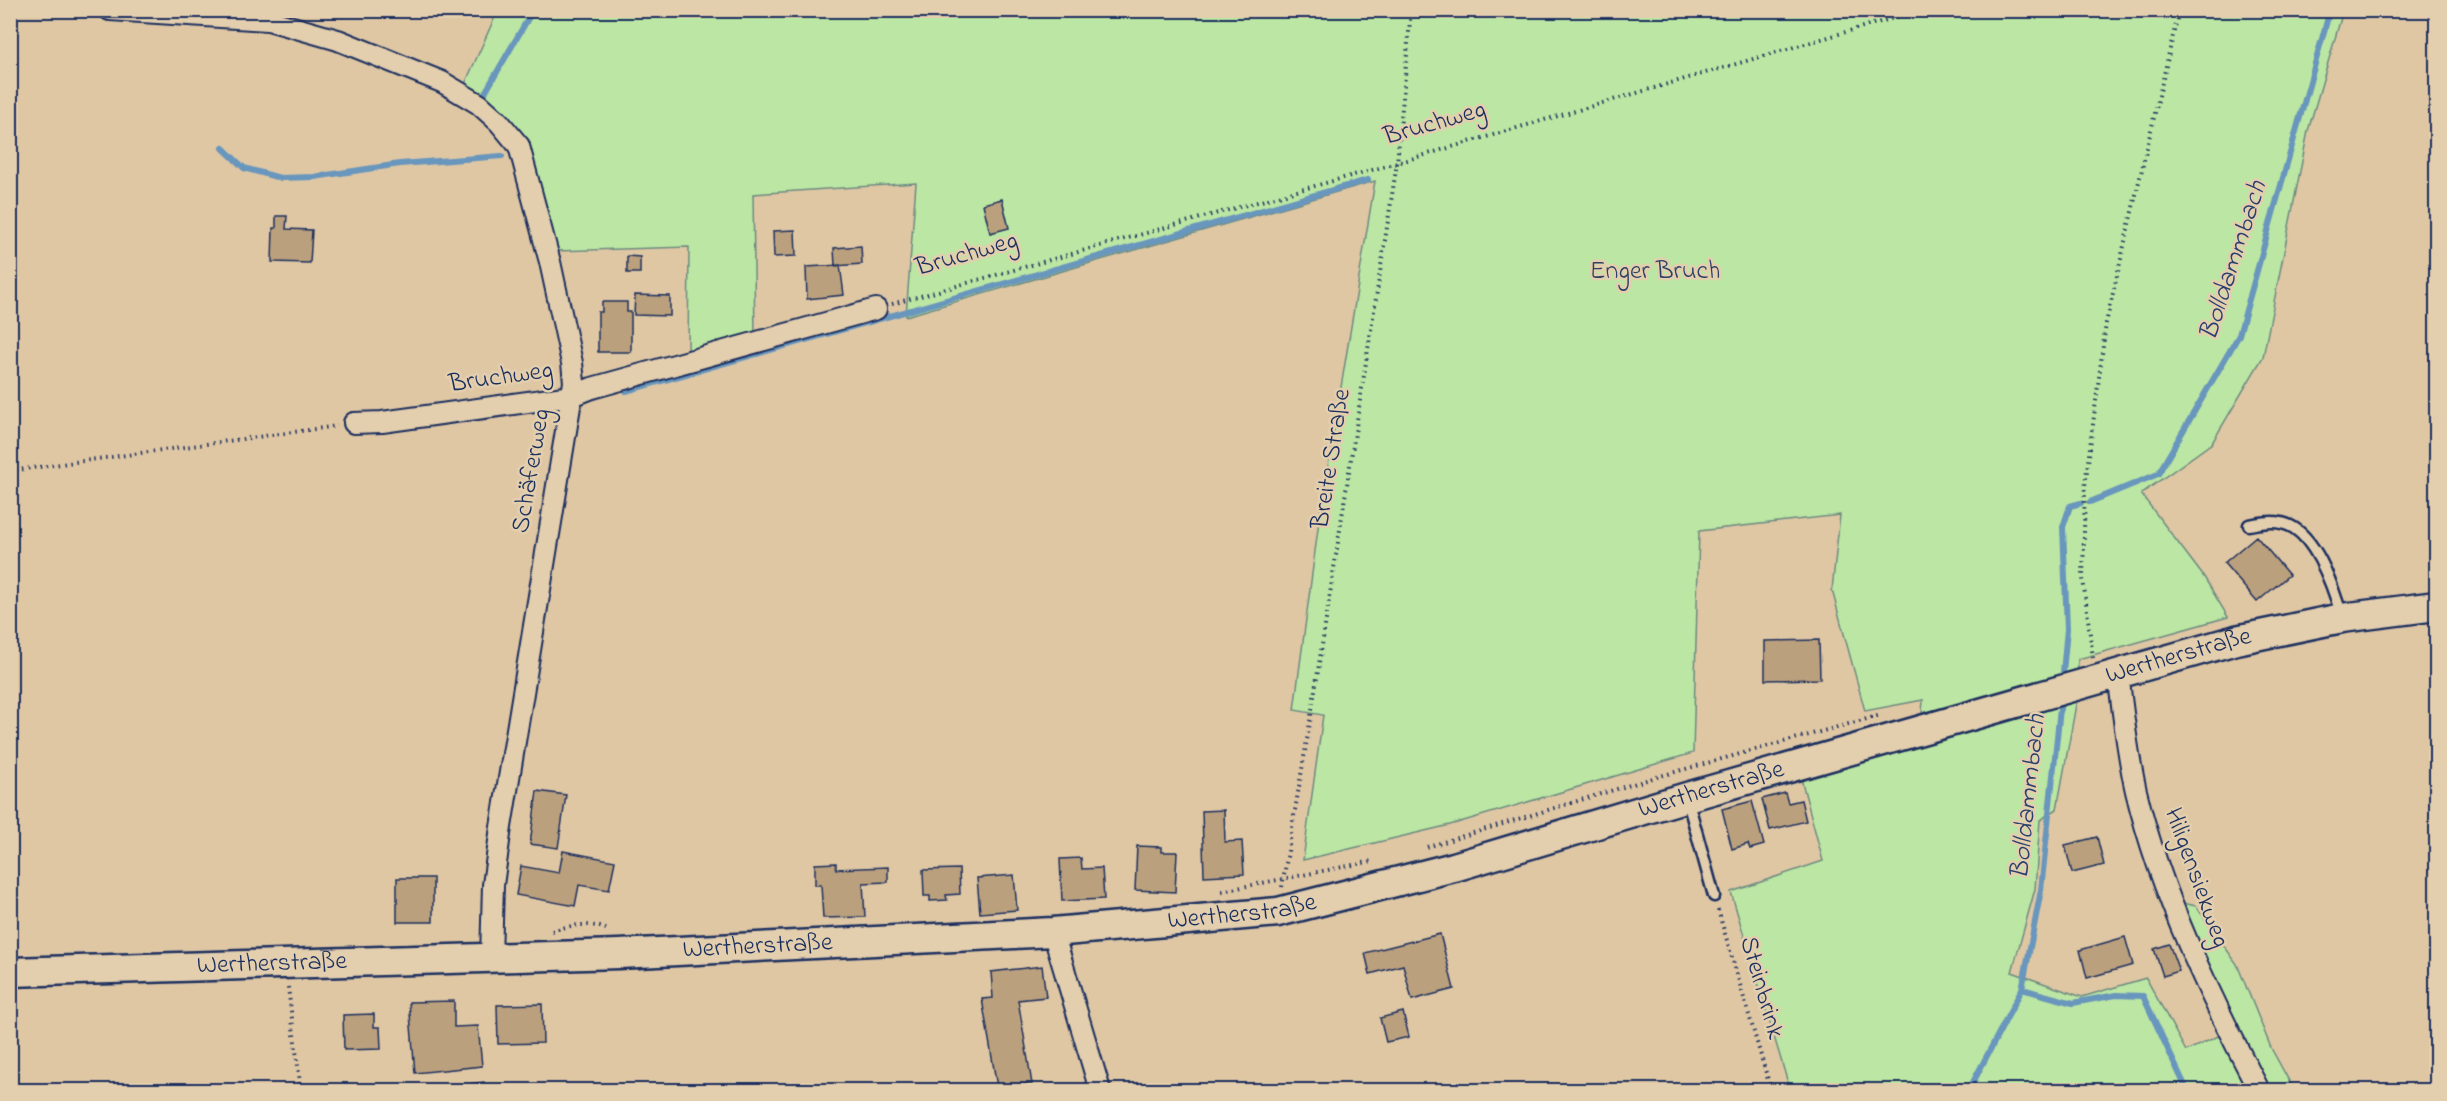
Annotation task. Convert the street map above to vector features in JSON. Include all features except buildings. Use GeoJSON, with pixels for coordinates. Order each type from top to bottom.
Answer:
{"type":"FeatureCollection","features":[{"type":"Feature","properties":{"kind":"main road","name":"Wertherstraße"},"geometry":{"type":"LineString","coordinates":[[10,972],[490,959],[1053,932],[1278,912],[1454,867],[1685,783],[2056,691],[2102,670],[2342,618],[2436,606]]}},
{"type":"Feature","properties":{"kind":"street","name":"Schäferweg"},"geometry":{"type":"LineString","coordinates":[[110,10],[268,15],[338,40],[442,82],[478,104],[500,122],[519,146],[537,208],[572,363],[572,396],[501,827],[493,885],[490,959]]}},
{"type":"Feature","properties":{"kind":"street","name":"Bruchweg"},"geometry":{"type":"LineString","coordinates":[[354,423],[382,422],[572,396],[603,385],[876,309]]}},
{"type":"Feature","properties":{"kind":"street","name":"Hiligensiekweg"},"geometry":{"type":"LineString","coordinates":[[2102,670],[2128,752],[2136,792],[2162,877],[2196,961],[2259,1090]]}},
{"type":"Feature","properties":{"kind":"street"},"geometry":{"type":"LineString","coordinates":[[1053,932],[1100,1090]]}},
{"type":"Feature","properties":{"kind":"lane"},"geometry":{"type":"LineString","coordinates":[[2249,525],[2269,521],[2282,523],[2293,527],[2306,538],[2335,591],[2342,618]]}},
{"type":"Feature","properties":{"kind":"lane"},"geometry":{"type":"LineString","coordinates":[[1685,783],[1714,896]]}},
{"type":"Feature","properties":{"kind":"path","name":"Breite Straße"},"geometry":{"type":"LineString","coordinates":[[1278,912],[1311,716],[1397,163],[1411,10]]}},
{"type":"Feature","properties":{"kind":"path","name":"Bruchweg"},"geometry":{"type":"LineString","coordinates":[[876,309],[1397,163],[1921,10]]}},
{"type":"Feature","properties":{"kind":"path"},"geometry":{"type":"LineString","coordinates":[[2102,670],[2083,579],[2085,486],[2106,323],[2179,10]]}},
{"type":"Feature","properties":{"kind":"path"},"geometry":{"type":"LineString","coordinates":[[10,471],[354,423]]}},
{"type":"Feature","properties":{"kind":"path"},"geometry":{"type":"LineString","coordinates":[[1422,849],[1685,783]]}},
{"type":"Feature","properties":{"kind":"path"},"geometry":{"type":"LineString","coordinates":[[1212,893],[1377,860]]}},
{"type":"Feature","properties":{"kind":"path","name":"Steinbrink"},"geometry":{"type":"LineString","coordinates":[[1714,896],[1771,1090]]}},
{"type":"Feature","properties":{"kind":"path"},"geometry":{"type":"LineString","coordinates":[[549,932],[579,925],[595,925],[611,931]]}},
{"type":"Feature","properties":{"kind":"path"},"geometry":{"type":"LineString","coordinates":[[288,965],[288,988],[301,1090]]}},
{"type":"Feature","properties":{"kind":"green space","name":"Enger Bruch"},"geometry":{"type":"Polygon","coordinates":[[[498,10],[2343,11],[2308,131],[2263,357],[2212,443],[2141,494],[2204,577],[2228,617],[2078,659],[2077,699],[2057,809],[2040,820],[2035,889],[2012,972],[2082,997],[2146,978],[2186,1051],[2236,1028],[2182,903],[2196,906],[2237,964],[2271,1048],[2294,1090],[1790,1090],[1731,892],[1823,861],[1799,771],[1920,739],[1923,700],[1865,711],[1832,590],[1840,515],[1699,531],[1693,753],[1450,825],[1303,860],[1323,715],[1294,710],[1319,521],[1375,181],[906,316],[916,183],[753,194],[755,338],[688,356],[689,247],[555,251],[529,140],[465,84],[498,10]]]}},
{"type":"Feature","properties":{"kind":"waterway"},"geometry":{"type":"LineString","coordinates":[[485,101],[482,98],[533,10]]}},
{"type":"Feature","properties":{"kind":"waterway","name":"Bolldammbach"},"geometry":{"type":"LineString","coordinates":[[2090,502],[2158,474],[2239,335],[2330,10]]}},
{"type":"Feature","properties":{"kind":"waterway"},"geometry":{"type":"LineString","coordinates":[[223,148],[244,168],[280,178],[314,177],[400,164],[502,156]]}},
{"type":"Feature","properties":{"kind":"waterway"},"geometry":{"type":"LineString","coordinates":[[626,391],[1368,180]]}},
{"type":"Feature","properties":{"kind":"waterway","name":"Bolldammbach"},"geometry":{"type":"LineString","coordinates":[[2062,683],[2067,629],[2063,527],[2070,506],[2081,503]]}},
{"type":"Feature","properties":{"kind":"waterway","name":"Bolldammbach"},"geometry":{"type":"LineString","coordinates":[[1969,1090],[2022,989],[2041,890],[2061,699]]}},
{"type":"Feature","properties":{"kind":"waterway"},"geometry":{"type":"LineString","coordinates":[[2022,989],[2073,1003],[2116,995],[2143,996],[2187,1090]]}}]}
